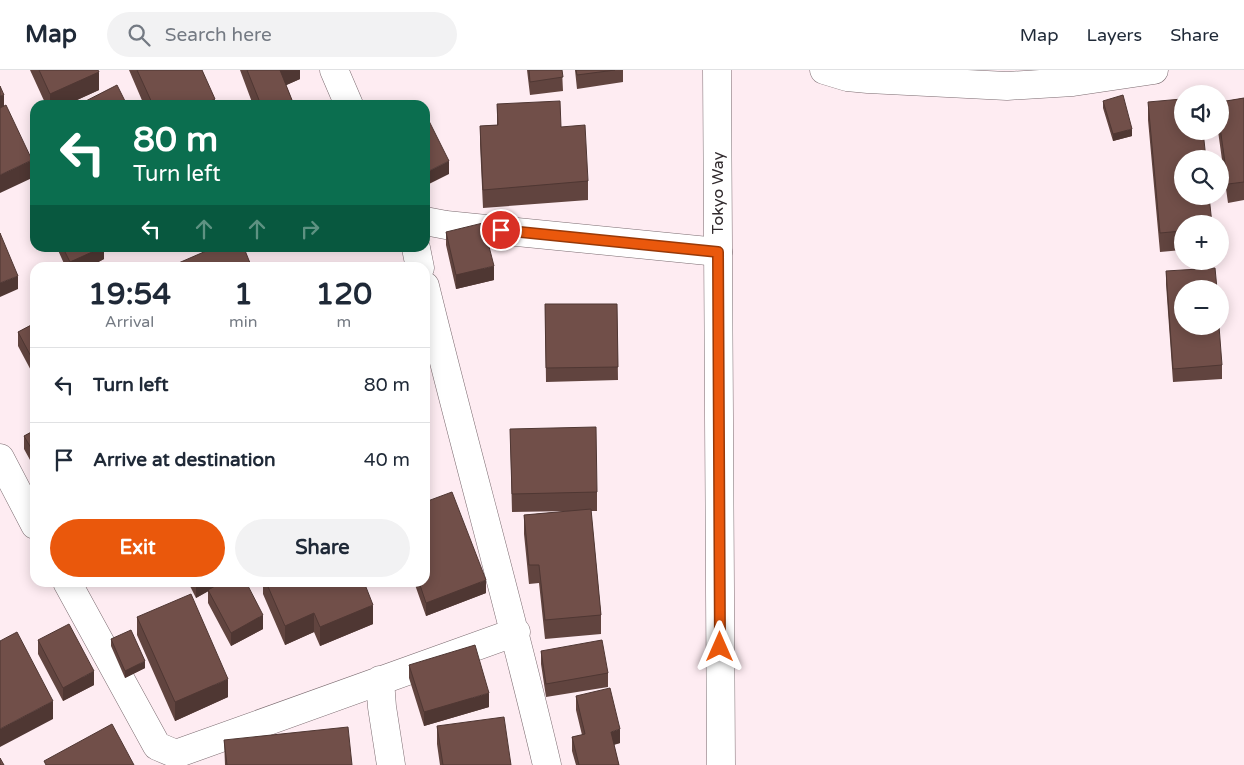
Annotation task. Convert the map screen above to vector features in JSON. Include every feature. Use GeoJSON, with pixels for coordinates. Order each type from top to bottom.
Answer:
{"type":"FeatureCollection","features":[{"type":"Feature","properties":{"kind":"street"},"geometry":{"type":"LineString","coordinates":[[334,70],[347,100]]}},
{"type":"Feature","properties":{"kind":"street","name":"Tokyo Way"},"geometry":{"type":"LineString","coordinates":[[718,70],[721,765]]}},
{"type":"Feature","properties":{"kind":"street"},"geometry":{"type":"LineString","coordinates":[[824,70],[847,77],[868,74],[1007,86],[1073,82],[1154,70]]}},
{"type":"Feature","properties":{"kind":"street"},"geometry":{"type":"LineString","coordinates":[[430,222],[718,252]]}},
{"type":"Feature","properties":{"kind":"street"},"geometry":{"type":"LineString","coordinates":[[430,306],[464,443],[516,632],[546,765]]}},
{"type":"Feature","properties":{"kind":"street"},"geometry":{"type":"LineString","coordinates":[[0,458],[30,515]]}},
{"type":"Feature","properties":{"kind":"street"},"geometry":{"type":"LineString","coordinates":[[70,587],[157,746],[176,754],[516,632]]}},
{"type":"Feature","properties":{"kind":"street"},"geometry":{"type":"LineString","coordinates":[[380,680],[391,765]]}},
{"type":"Feature","properties":{"kind":"building"},"geometry":{"type":"Polygon","coordinates":[[[39,70],[98,70],[99,72],[50,94],[39,70]]]}},
{"type":"Feature","properties":{"kind":"building"},"geometry":{"type":"Polygon","coordinates":[[[137,70],[202,70],[215,99],[213,100],[151,100],[137,70]]]}},
{"type":"Feature","properties":{"kind":"building"},"geometry":{"type":"Polygon","coordinates":[[[247,70],[280,70],[292,100],[259,100],[247,70]]]}},
{"type":"Feature","properties":{"kind":"building"},"geometry":{"type":"Polygon","coordinates":[[[529,70],[562,70],[563,77],[530,82],[529,70]]]}},
{"type":"Feature","properties":{"kind":"building"},"geometry":{"type":"Polygon","coordinates":[[[576,70],[615,70],[577,75],[576,70]]]}},
{"type":"Feature","properties":{"kind":"building"},"geometry":{"type":"Polygon","coordinates":[[[117,85],[124,100],[88,100],[117,85]]]}},
{"type":"Feature","properties":{"kind":"building"},"geometry":{"type":"Polygon","coordinates":[[[0,86],[4,95],[0,96],[0,86]]]}},
{"type":"Feature","properties":{"kind":"building"},"geometry":{"type":"Polygon","coordinates":[[[1123,95],[1132,129],[1113,134],[1103,101],[1123,95]]]}},
{"type":"Feature","properties":{"kind":"building"},"geometry":{"type":"Polygon","coordinates":[[[1244,98],[1244,182],[1229,184],[1229,150],[1223,150],[1222,140],[1229,140],[1229,100],[1244,98]]]}},
{"type":"Feature","properties":{"kind":"building"},"geometry":{"type":"Polygon","coordinates":[[[1174,100],[1174,140],[1204,140],[1205,150],[1174,150],[1174,205],[1210,205],[1211,215],[1174,215],[1174,232],[1160,233],[1148,102],[1174,100]]]}},
{"type":"Feature","properties":{"kind":"building"},"geometry":{"type":"Polygon","coordinates":[[[560,101],[561,127],[585,125],[588,181],[483,190],[480,126],[498,125],[497,104],[560,101]]]}},
{"type":"Feature","properties":{"kind":"building"},"geometry":{"type":"Polygon","coordinates":[[[6,105],[30,156],[30,161],[0,175],[0,108],[6,105]]]}},
{"type":"Feature","properties":{"kind":"building"},"geometry":{"type":"Polygon","coordinates":[[[430,123],[449,161],[430,170],[430,123]]]}},
{"type":"Feature","properties":{"kind":"building"},"geometry":{"type":"Polygon","coordinates":[[[483,223],[494,266],[456,275],[446,232],[483,223]]]}},
{"type":"Feature","properties":{"kind":"building"},"geometry":{"type":"Polygon","coordinates":[[[0,233],[18,276],[0,283],[0,233]]]}},
{"type":"Feature","properties":{"kind":"building"},"geometry":{"type":"Polygon","coordinates":[[[65,252],[92,252],[70,262],[65,252]]]}},
{"type":"Feature","properties":{"kind":"building"},"geometry":{"type":"Polygon","coordinates":[[[204,252],[246,252],[250,262],[181,262],[204,252]]]}},
{"type":"Feature","properties":{"kind":"building"},"geometry":{"type":"Polygon","coordinates":[[[1215,270],[1216,280],[1174,280],[1174,335],[1220,335],[1222,365],[1173,369],[1166,271],[1215,270]]]}},
{"type":"Feature","properties":{"kind":"building"},"geometry":{"type":"Polygon","coordinates":[[[545,304],[617,304],[618,367],[546,368],[545,304]]]}},
{"type":"Feature","properties":{"kind":"building"},"geometry":{"type":"Polygon","coordinates":[[[30,326],[30,355],[18,332],[30,326]]]}},
{"type":"Feature","properties":{"kind":"building"},"geometry":{"type":"Polygon","coordinates":[[[596,427],[597,492],[512,494],[510,429],[596,427]]]}},
{"type":"Feature","properties":{"kind":"building"},"geometry":{"type":"Polygon","coordinates":[[[30,433],[30,446],[24,436],[30,433]]]}},
{"type":"Feature","properties":{"kind":"building"},"geometry":{"type":"Polygon","coordinates":[[[452,492],[486,580],[426,603],[421,587],[430,587],[430,500],[452,492]]]}},
{"type":"Feature","properties":{"kind":"building"},"geometry":{"type":"Polygon","coordinates":[[[591,509],[601,615],[545,620],[539,565],[529,565],[524,515],[591,509]]]}},
{"type":"Feature","properties":{"kind":"building"},"geometry":{"type":"Polygon","coordinates":[[[213,587],[249,587],[263,615],[231,633],[208,590],[213,587]]]}},
{"type":"Feature","properties":{"kind":"building"},"geometry":{"type":"Polygon","coordinates":[[[268,587],[366,587],[373,605],[320,627],[314,613],[285,626],[268,587]]]}},
{"type":"Feature","properties":{"kind":"building"},"geometry":{"type":"Polygon","coordinates":[[[191,594],[228,679],[175,702],[137,617],[191,594]]]}},
{"type":"Feature","properties":{"kind":"building"},"geometry":{"type":"Polygon","coordinates":[[[69,624],[94,671],[63,688],[38,640],[69,624]]]}},
{"type":"Feature","properties":{"kind":"building"},"geometry":{"type":"Polygon","coordinates":[[[131,630],[145,661],[125,671],[111,639],[131,630]]]}},
{"type":"Feature","properties":{"kind":"building"},"geometry":{"type":"Polygon","coordinates":[[[17,632],[53,701],[0,729],[0,641],[17,632]]]}},
{"type":"Feature","properties":{"kind":"building"},"geometry":{"type":"Polygon","coordinates":[[[602,640],[608,673],[546,684],[541,651],[602,640]]]}},
{"type":"Feature","properties":{"kind":"building"},"geometry":{"type":"Polygon","coordinates":[[[475,645],[489,693],[424,712],[409,665],[475,645]]]}},
{"type":"Feature","properties":{"kind":"building"},"geometry":{"type":"Polygon","coordinates":[[[610,688],[620,729],[611,732],[619,765],[579,765],[572,737],[585,734],[576,696],[610,688]]]}},
{"type":"Feature","properties":{"kind":"building"},"geometry":{"type":"Polygon","coordinates":[[[504,717],[511,765],[443,765],[437,726],[504,717]]]}},
{"type":"Feature","properties":{"kind":"building"},"geometry":{"type":"Polygon","coordinates":[[[112,724],[134,765],[46,765],[44,761],[112,724]]]}},
{"type":"Feature","properties":{"kind":"building"},"geometry":{"type":"Polygon","coordinates":[[[348,727],[352,765],[227,765],[224,740],[348,727]]]}},
{"type":"Feature","properties":{"kind":"route"},"geometry":{"type":"LineString","coordinates":[[501,230],[718,252],[720,647]]}}]}
